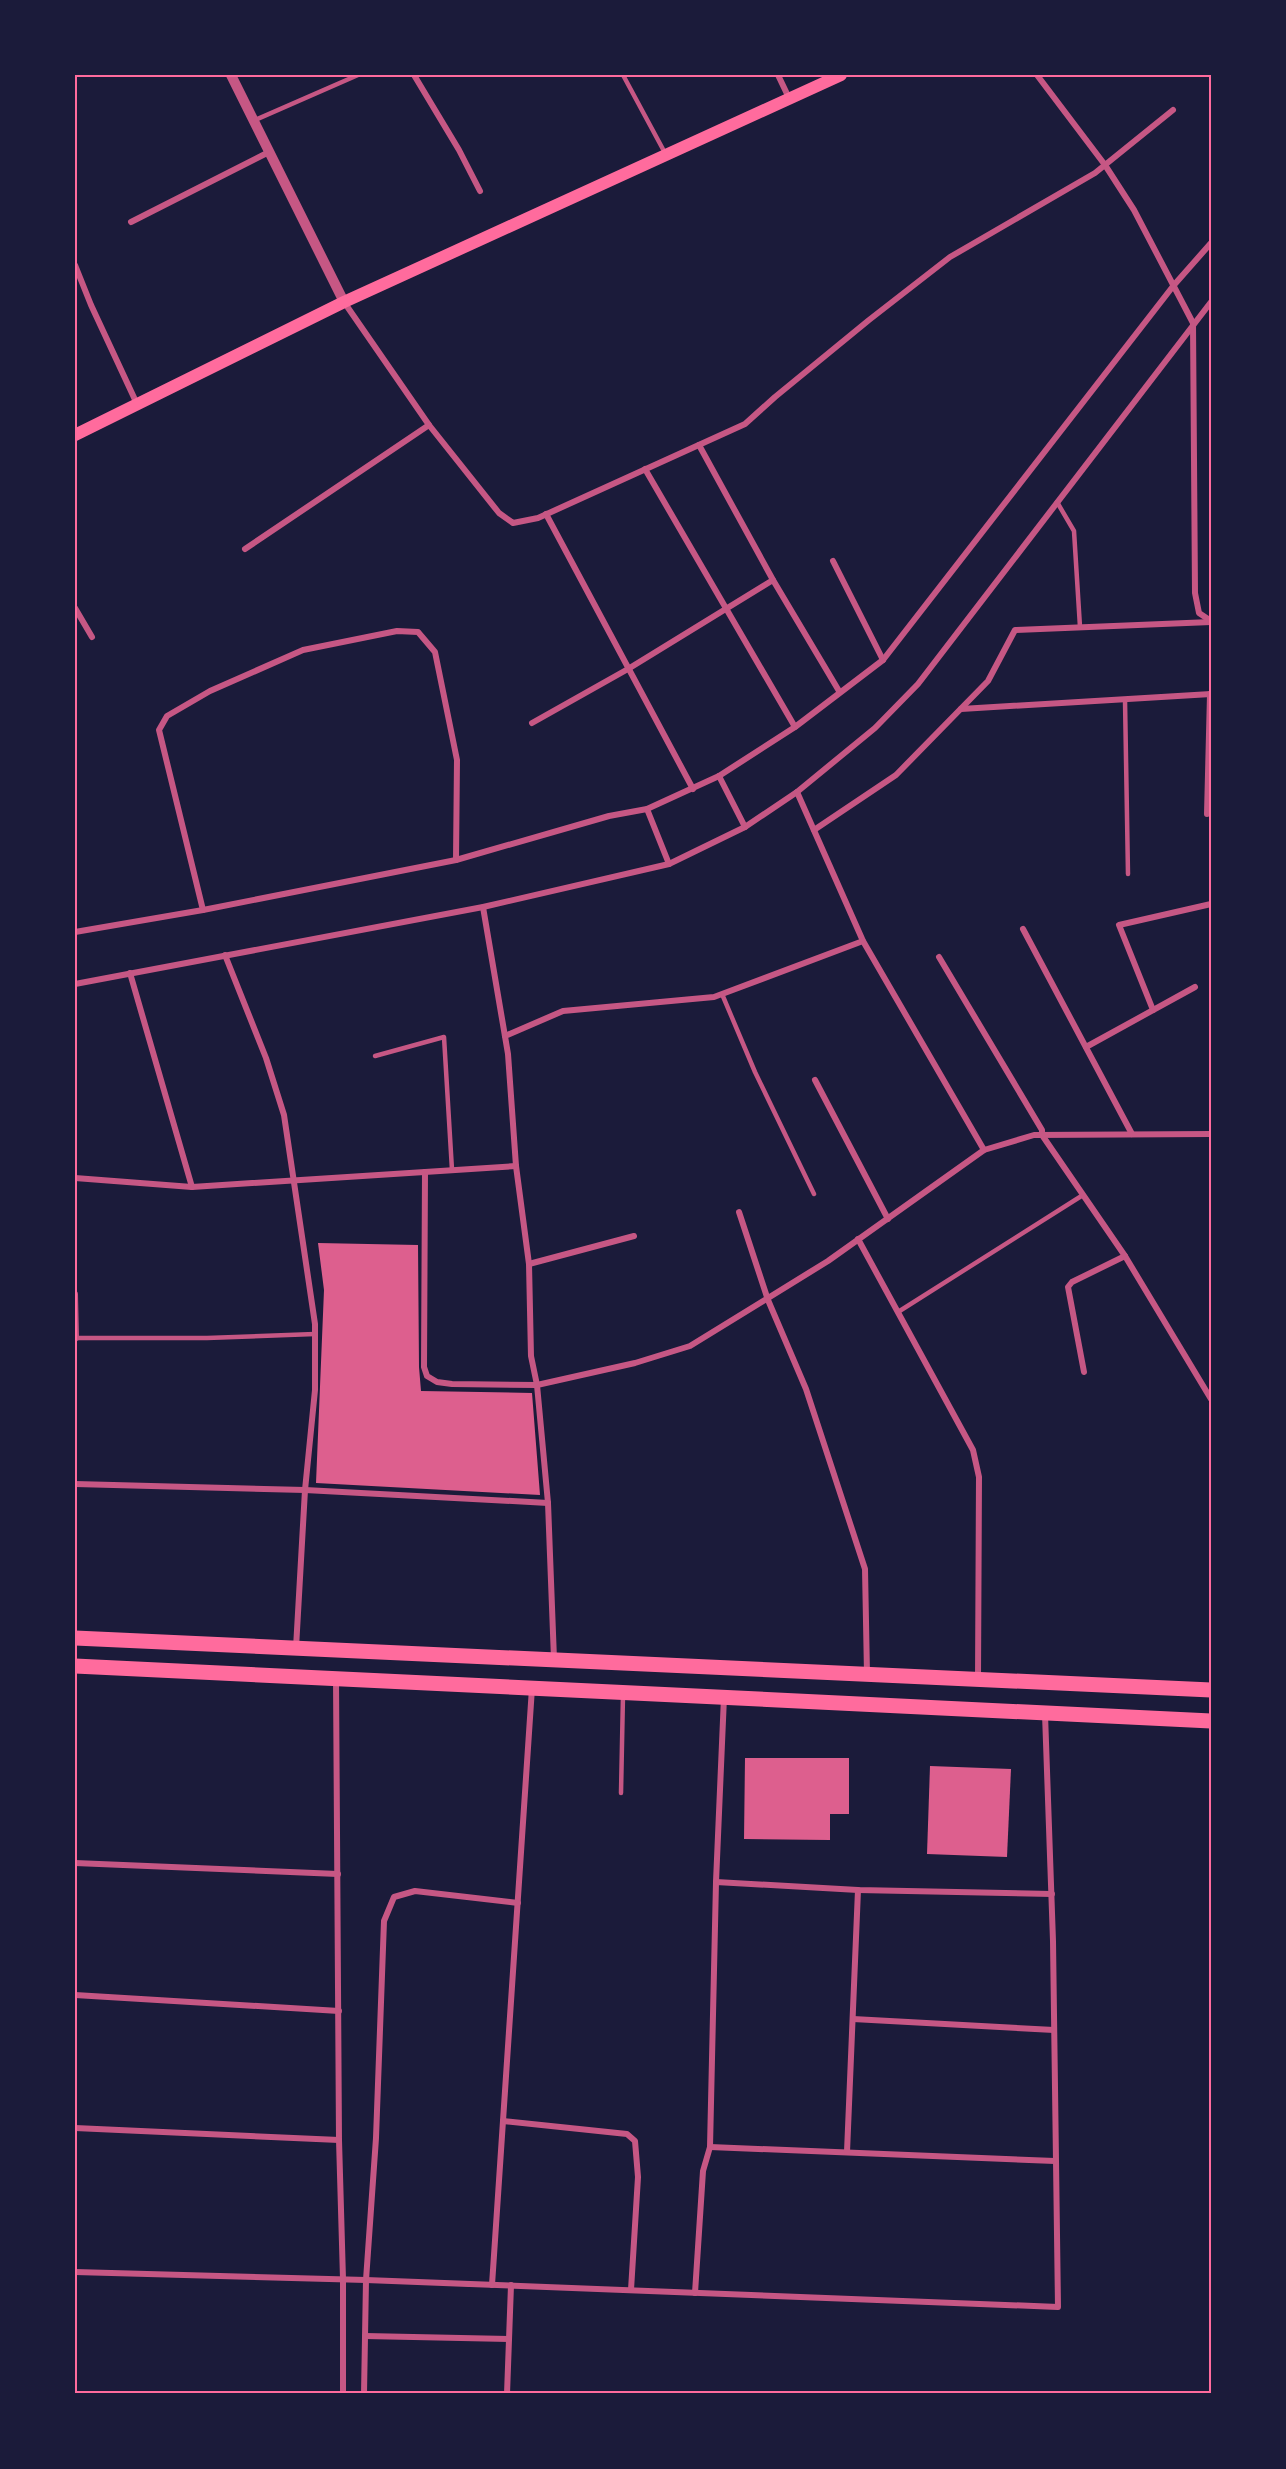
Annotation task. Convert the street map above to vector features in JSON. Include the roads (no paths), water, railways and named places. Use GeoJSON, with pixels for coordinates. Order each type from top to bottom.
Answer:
{"type":"FeatureCollection","features":[{"type":"Feature","properties":{"kind":"main road"},"geometry":{"type":"LineString","coordinates":[[75,435],[344,302],[841,75]]}},
{"type":"Feature","properties":{"kind":"main road"},"geometry":{"type":"LineString","coordinates":[[75,1638],[1211,1690]]}},
{"type":"Feature","properties":{"kind":"main road"},"geometry":{"type":"LineString","coordinates":[[182,1671],[183,1643]]}},
{"type":"Feature","properties":{"kind":"main road"},"geometry":{"type":"LineString","coordinates":[[75,1666],[1211,1721]]}},
{"type":"Feature","properties":{"kind":"street"},"geometry":{"type":"LineString","coordinates":[[231,75],[344,302],[429,425],[499,513],[513,523],[546,514],[745,424],[792,383],[950,258],[1105,165],[1173,110]]}},
{"type":"Feature","properties":{"kind":"street"},"geometry":{"type":"LineString","coordinates":[[414,75],[459,150],[480,192]]}},
{"type":"Feature","properties":{"kind":"street"},"geometry":{"type":"LineString","coordinates":[[778,75],[789,99]]}},
{"type":"Feature","properties":{"kind":"street"},"geometry":{"type":"LineString","coordinates":[[1036,75],[1105,165],[1134,210],[1193,323],[1195,593],[1199,613],[1211,621]]}},
{"type":"Feature","properties":{"kind":"street"},"geometry":{"type":"LineString","coordinates":[[131,222],[269,152]]}},
{"type":"Feature","properties":{"kind":"street"},"geometry":{"type":"LineString","coordinates":[[75,932],[203,910],[456,860],[609,816],[647,808],[719,776],[795,727],[839,691],[883,660],[1174,285],[1211,243]]}},
{"type":"Feature","properties":{"kind":"street"},"geometry":{"type":"LineString","coordinates":[[75,265],[137,404]]}},
{"type":"Feature","properties":{"kind":"street"},"geometry":{"type":"LineString","coordinates":[[75,984],[483,907],[669,864],[745,827],[797,792],[874,729],[918,684],[1211,302]]}},
{"type":"Feature","properties":{"kind":"street"},"geometry":{"type":"LineString","coordinates":[[245,549],[429,425]]}},
{"type":"Feature","properties":{"kind":"street"},"geometry":{"type":"LineString","coordinates":[[699,445],[773,580],[839,691]]}},
{"type":"Feature","properties":{"kind":"street"},"geometry":{"type":"LineString","coordinates":[[645,469],[795,727]]}},
{"type":"Feature","properties":{"kind":"street"},"geometry":{"type":"LineString","coordinates":[[546,514],[693,789]]}},
{"type":"Feature","properties":{"kind":"street"},"geometry":{"type":"LineString","coordinates":[[833,561],[883,660]]}},
{"type":"Feature","properties":{"kind":"street"},"geometry":{"type":"LineString","coordinates":[[532,723],[628,669],[773,580]]}},
{"type":"Feature","properties":{"kind":"street"},"geometry":{"type":"LineString","coordinates":[[75,608],[92,638]]}},
{"type":"Feature","properties":{"kind":"street"},"geometry":{"type":"LineString","coordinates":[[814,830],[896,775],[988,681],[1015,630],[1211,621]]}},
{"type":"Feature","properties":{"kind":"street"},"geometry":{"type":"LineString","coordinates":[[203,910],[159,730],[167,716],[210,691],[303,650],[385,634],[418,632],[435,652],[457,760],[456,860]]}},
{"type":"Feature","properties":{"kind":"street"},"geometry":{"type":"LineString","coordinates":[[962,709],[1211,694],[1207,814]]}},
{"type":"Feature","properties":{"kind":"street"},"geometry":{"type":"LineString","coordinates":[[719,776],[745,827]]}},
{"type":"Feature","properties":{"kind":"street"},"geometry":{"type":"LineString","coordinates":[[797,792],[863,941],[984,1150]]}},
{"type":"Feature","properties":{"kind":"street"},"geometry":{"type":"LineString","coordinates":[[647,808],[669,864]]}},
{"type":"Feature","properties":{"kind":"street"},"geometry":{"type":"LineString","coordinates":[[1153,1010],[1119,925],[1211,904]]}},
{"type":"Feature","properties":{"kind":"street"},"geometry":{"type":"LineString","coordinates":[[483,907],[505,1036],[516,1166],[529,1264],[531,1356],[537,1386],[548,1503],[554,1660]]}},
{"type":"Feature","properties":{"kind":"street"},"geometry":{"type":"LineString","coordinates":[[1023,929],[1132,1134]]}},
{"type":"Feature","properties":{"kind":"street"},"geometry":{"type":"LineString","coordinates":[[505,1036],[563,1011],[714,997],[863,941]]}},
{"type":"Feature","properties":{"kind":"street"},"geometry":{"type":"LineString","coordinates":[[225,955],[266,1058],[284,1115],[307,1258],[315,1334],[315,1390],[305,1490],[296,1648]]}},
{"type":"Feature","properties":{"kind":"street"},"geometry":{"type":"LineString","coordinates":[[939,957],[1042,1130],[1042,1135],[1125,1256],[1211,1399]]}},
{"type":"Feature","properties":{"kind":"street"},"geometry":{"type":"LineString","coordinates":[[130,973],[192,1187]]}},
{"type":"Feature","properties":{"kind":"street"},"geometry":{"type":"LineString","coordinates":[[1086,1047],[1195,987]]}},
{"type":"Feature","properties":{"kind":"street"},"geometry":{"type":"LineString","coordinates":[[815,1080],[888,1218]]}},
{"type":"Feature","properties":{"kind":"street"},"geometry":{"type":"LineString","coordinates":[[425,1172],[424,1367],[427,1376],[437,1382],[453,1384],[537,1386],[635,1363],[690,1346],[768,1300],[984,1150],[1034,1135],[1211,1134]]}},
{"type":"Feature","properties":{"kind":"street"},"geometry":{"type":"LineString","coordinates":[[75,1178],[192,1187],[516,1166]]}},
{"type":"Feature","properties":{"kind":"street"},"geometry":{"type":"LineString","coordinates":[[740,1212],[768,1300],[806,1389],[865,1569],[867,1674]]}},
{"type":"Feature","properties":{"kind":"street"},"geometry":{"type":"LineString","coordinates":[[529,1264],[634,1236]]}},
{"type":"Feature","properties":{"kind":"street"},"geometry":{"type":"LineString","coordinates":[[858,1239],[974,1450],[979,1477],[978,1679]]}},
{"type":"Feature","properties":{"kind":"street"},"geometry":{"type":"LineString","coordinates":[[1084,1372],[1068,1287],[1072,1282],[1125,1256]]}},
{"type":"Feature","properties":{"kind":"street"},"geometry":{"type":"LineString","coordinates":[[75,1294],[76,1338]]}},
{"type":"Feature","properties":{"kind":"street"},"geometry":{"type":"LineString","coordinates":[[75,1484],[305,1490],[548,1503]]}},
{"type":"Feature","properties":{"kind":"street"},"geometry":{"type":"LineString","coordinates":[[336,1678],[343,2394]]}},
{"type":"Feature","properties":{"kind":"street"},"geometry":{"type":"LineString","coordinates":[[492,2285],[532,1687]]}},
{"type":"Feature","properties":{"kind":"street"},"geometry":{"type":"LineString","coordinates":[[695,2294],[702,2171],[710,2147],[716,1882],[724,1697]]}},
{"type":"Feature","properties":{"kind":"street"},"geometry":{"type":"LineString","coordinates":[[75,2272],[343,2279],[1058,2307],[1052,1894],[1045,1713]]}},
{"type":"Feature","properties":{"kind":"street"},"geometry":{"type":"LineString","coordinates":[[75,1863],[338,1874]]}},
{"type":"Feature","properties":{"kind":"street"},"geometry":{"type":"LineString","coordinates":[[716,1882],[858,1890],[1052,1894]]}},
{"type":"Feature","properties":{"kind":"street"},"geometry":{"type":"LineString","coordinates":[[847,2152],[858,1890]]}},
{"type":"Feature","properties":{"kind":"street"},"geometry":{"type":"LineString","coordinates":[[364,2394],[366,2280],[376,2126],[384,1921],[394,1898],[415,1891],[518,1903]]}},
{"type":"Feature","properties":{"kind":"street"},"geometry":{"type":"LineString","coordinates":[[75,1995],[339,2011]]}},
{"type":"Feature","properties":{"kind":"street"},"geometry":{"type":"LineString","coordinates":[[853,2019],[1054,2030]]}},
{"type":"Feature","properties":{"kind":"street"},"geometry":{"type":"LineString","coordinates":[[503,2121],[627,2134],[635,2141],[638,2177],[631,2290]]}},
{"type":"Feature","properties":{"kind":"street"},"geometry":{"type":"LineString","coordinates":[[75,2128],[339,2140]]}},
{"type":"Feature","properties":{"kind":"street"},"geometry":{"type":"LineString","coordinates":[[710,2147],[1055,2161]]}},
{"type":"Feature","properties":{"kind":"street"},"geometry":{"type":"LineString","coordinates":[[507,2394],[511,2285]]}},
{"type":"Feature","properties":{"kind":"street"},"geometry":{"type":"LineString","coordinates":[[365,2336],[509,2339]]}},
{"type":"Feature","properties":{"kind":"lane"},"geometry":{"type":"LineString","coordinates":[[253,121],[358,75]]}},
{"type":"Feature","properties":{"kind":"lane"},"geometry":{"type":"LineString","coordinates":[[623,75],[666,155]]}},
{"type":"Feature","properties":{"kind":"lane"},"geometry":{"type":"LineString","coordinates":[[1057,502],[1074,531],[1080,627]]}},
{"type":"Feature","properties":{"kind":"lane"},"geometry":{"type":"LineString","coordinates":[[1125,700],[1128,874]]}},
{"type":"Feature","properties":{"kind":"lane"},"geometry":{"type":"LineString","coordinates":[[722,994],[755,1072],[814,1194]]}},
{"type":"Feature","properties":{"kind":"lane"},"geometry":{"type":"LineString","coordinates":[[375,1056],[444,1037],[452,1170]]}},
{"type":"Feature","properties":{"kind":"lane"},"geometry":{"type":"LineString","coordinates":[[898,1312],[1083,1196]]}},
{"type":"Feature","properties":{"kind":"lane"},"geometry":{"type":"LineString","coordinates":[[76,1338],[207,1338],[315,1334]]}},
{"type":"Feature","properties":{"kind":"lane"},"geometry":{"type":"LineString","coordinates":[[621,1793],[623,1692]]}}]}
